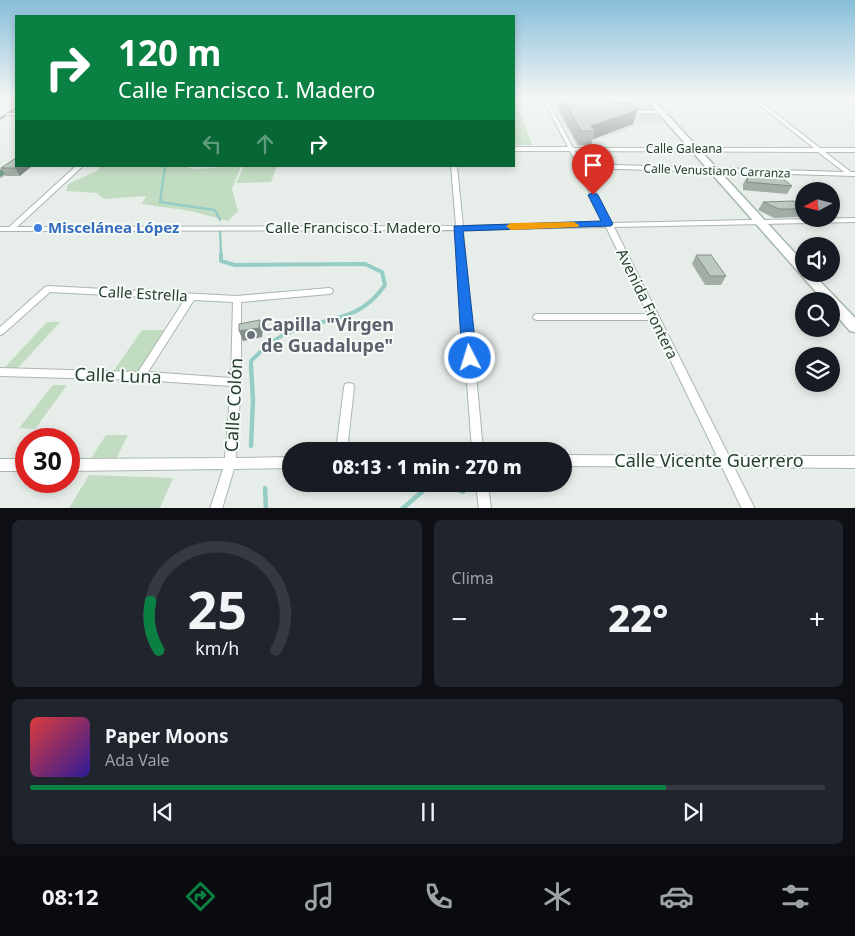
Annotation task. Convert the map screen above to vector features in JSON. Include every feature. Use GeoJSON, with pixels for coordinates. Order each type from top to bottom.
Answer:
{"type":"FeatureCollection","features":[{"type":"Feature","properties":{"kind":"main road"},"geometry":{"type":"LineString","coordinates":[[674,123],[795,260]]}},
{"type":"Feature","properties":{"kind":"main road"},"geometry":{"type":"LineString","coordinates":[[0,168],[15,160]]}},
{"type":"Feature","properties":{"kind":"main road"},"geometry":{"type":"LineString","coordinates":[[0,174],[15,166]]}},
{"type":"Feature","properties":{"kind":"main road"},"geometry":{"type":"LineString","coordinates":[[763,223],[795,253]]}},
{"type":"Feature","properties":{"kind":"main road"},"geometry":{"type":"LineString","coordinates":[[814,282],[855,327]]}},
{"type":"Feature","properties":{"kind":"main road"},"geometry":{"type":"LineString","coordinates":[[824,282],[855,315]]}},
{"type":"Feature","properties":{"kind":"street","name":"Avenida Frontera"},"geometry":{"type":"LineString","coordinates":[[558,123],[748,508]]}},
{"type":"Feature","properties":{"kind":"street"},"geometry":{"type":"LineString","coordinates":[[784,123],[852,174],[855,179]]}},
{"type":"Feature","properties":{"kind":"street","name":"Calle Galeana"},"geometry":{"type":"LineString","coordinates":[[515,149],[855,150]]}},
{"type":"Feature","properties":{"kind":"street","name":"Calle Venustiano Carranza"},"geometry":{"type":"LineString","coordinates":[[579,166],[852,174]]}},
{"type":"Feature","properties":{"kind":"street"},"geometry":{"type":"LineString","coordinates":[[11,229],[79,167]]}},
{"type":"Feature","properties":{"kind":"street"},"geometry":{"type":"LineString","coordinates":[[454,167],[477,442]]}},
{"type":"Feature","properties":{"kind":"street","name":"Calle Francisco I. Madero"},"geometry":{"type":"LineString","coordinates":[[0,229],[458,228],[855,220]]}},
{"type":"Feature","properties":{"kind":"street","name":"Calle Estrella"},"geometry":{"type":"LineString","coordinates":[[0,332],[48,289],[238,299],[329,291]]}},
{"type":"Feature","properties":{"kind":"street"},"geometry":{"type":"LineString","coordinates":[[141,376],[191,297]]}},
{"type":"Feature","properties":{"kind":"street","name":"Calle Colón"},"geometry":{"type":"LineString","coordinates":[[216,508],[230,464],[236,382],[238,299]]}},
{"type":"Feature","properties":{"kind":"street"},"geometry":{"type":"LineString","coordinates":[[537,317],[653,317]]}},
{"type":"Feature","properties":{"kind":"street","name":"Calle Luna"},"geometry":{"type":"LineString","coordinates":[[0,372],[141,376],[236,382]]}},
{"type":"Feature","properties":{"kind":"street"},"geometry":{"type":"LineString","coordinates":[[342,442],[349,387]]}},
{"type":"Feature","properties":{"kind":"street","name":"Calle Vicente Guerrero"},"geometry":{"type":"LineString","coordinates":[[572,461],[855,462]]}},
{"type":"Feature","properties":{"kind":"street"},"geometry":{"type":"LineString","coordinates":[[80,465],[282,463]]}},
{"type":"Feature","properties":{"kind":"street"},"geometry":{"type":"LineString","coordinates":[[0,465],[15,465]]}},
{"type":"Feature","properties":{"kind":"street"},"geometry":{"type":"LineString","coordinates":[[483,492],[486,508]]}},
{"type":"Feature","properties":{"kind":"shaded area"},"geometry":{"type":"Polygon","coordinates":[[[564,123],[635,124],[624,131],[590,141],[592,146],[577,146],[564,123]]]}},
{"type":"Feature","properties":{"kind":"green space"},"geometry":{"type":"Polygon","coordinates":[[[515,123],[524,123],[532,145],[515,145],[515,123]]]}},
{"type":"Feature","properties":{"kind":"green space"},"geometry":{"type":"Polygon","coordinates":[[[99,167],[185,167],[196,169],[241,167],[232,189],[238,211],[228,221],[191,211],[142,204],[146,196],[104,199],[97,193],[66,191],[68,184],[99,170],[99,167]]]}},
{"type":"Feature","properties":{"kind":"green space"},"geometry":{"type":"Polygon","coordinates":[[[244,167],[277,167],[271,182],[236,183],[244,167]]]}},
{"type":"Feature","properties":{"kind":"green space"},"geometry":{"type":"Polygon","coordinates":[[[47,322],[60,322],[18,368],[5,367],[47,322]]]}},
{"type":"Feature","properties":{"kind":"green space"},"geometry":{"type":"Polygon","coordinates":[[[142,330],[168,330],[140,374],[112,373],[142,330]]]}},
{"type":"Feature","properties":{"kind":"green space"},"geometry":{"type":"Polygon","coordinates":[[[53,385],[67,385],[36,428],[19,428],[53,385]]]}},
{"type":"Feature","properties":{"kind":"green space"},"geometry":{"type":"Polygon","coordinates":[[[106,435],[128,435],[116,459],[90,460],[106,435]]]}},
{"type":"Feature","properties":{"kind":"green space"},"geometry":{"type":"Polygon","coordinates":[[[89,475],[173,478],[160,508],[69,508],[78,493],[80,493],[89,475]]]}},
{"type":"Feature","properties":{"kind":"building"},"geometry":{"type":"Polygon","coordinates":[[[576,123],[600,123],[591,126],[595,131],[581,131],[576,123]]]}},
{"type":"Feature","properties":{"kind":"building"},"geometry":{"type":"Polygon","coordinates":[[[15,159],[15,168],[1,168],[15,159]]]}},
{"type":"Feature","properties":{"kind":"building"},"geometry":{"type":"Polygon","coordinates":[[[748,176],[779,176],[792,186],[747,182],[748,176]]]}},
{"type":"Feature","properties":{"kind":"building"},"geometry":{"type":"Polygon","coordinates":[[[794,201],[795,209],[779,209],[763,202],[794,201]]]}},
{"type":"Feature","properties":{"kind":"building"},"geometry":{"type":"Polygon","coordinates":[[[696,255],[711,255],[726,276],[710,276],[696,255]]]}},
{"type":"Feature","properties":{"kind":"building"},"geometry":{"type":"Polygon","coordinates":[[[260,320],[259,328],[239,331],[239,324],[260,320]]]}},
{"type":"Feature","properties":{"kind":"waterway"},"geometry":{"type":"LineString","coordinates":[[165,167],[160,202],[215,210],[220,220]]}},
{"type":"Feature","properties":{"kind":"waterway"},"geometry":{"type":"LineString","coordinates":[[220,230],[221,255]]}},
{"type":"Feature","properties":{"kind":"waterway"},"geometry":{"type":"LineString","coordinates":[[221,255],[221,261],[235,265],[365,264],[382,272],[385,285],[375,298],[364,307],[341,317],[302,328],[277,338],[251,361],[251,366]]}},
{"type":"Feature","properties":{"kind":"waterway"},"geometry":{"type":"LineString","coordinates":[[251,366],[253,400],[251,446]]}},
{"type":"Feature","properties":{"kind":"waterway"},"geometry":{"type":"LineString","coordinates":[[265,488],[266,508]]}},
{"type":"Feature","properties":{"kind":"waterway"},"geometry":{"type":"LineString","coordinates":[[403,508],[422,492]]}},
{"type":"Feature","properties":{"kind":"slow traffic"},"geometry":{"type":"LineString","coordinates":[[511,226],[574,225]]}},
{"type":"Feature","properties":{"kind":"place","name":"Miscelánea López"},"geometry":{"type":"Point","coordinates":[38,228]}},
{"type":"Feature","properties":{"kind":"place","name":"Capilla \"Virgen de Guadalupe\""},"geometry":{"type":"Point","coordinates":[251,335]}},
{"type":"Feature","properties":{"kind":"route"},"geometry":{"type":"LineString","coordinates":[[470,358],[458,228],[607,224],[593,195]]}}]}
